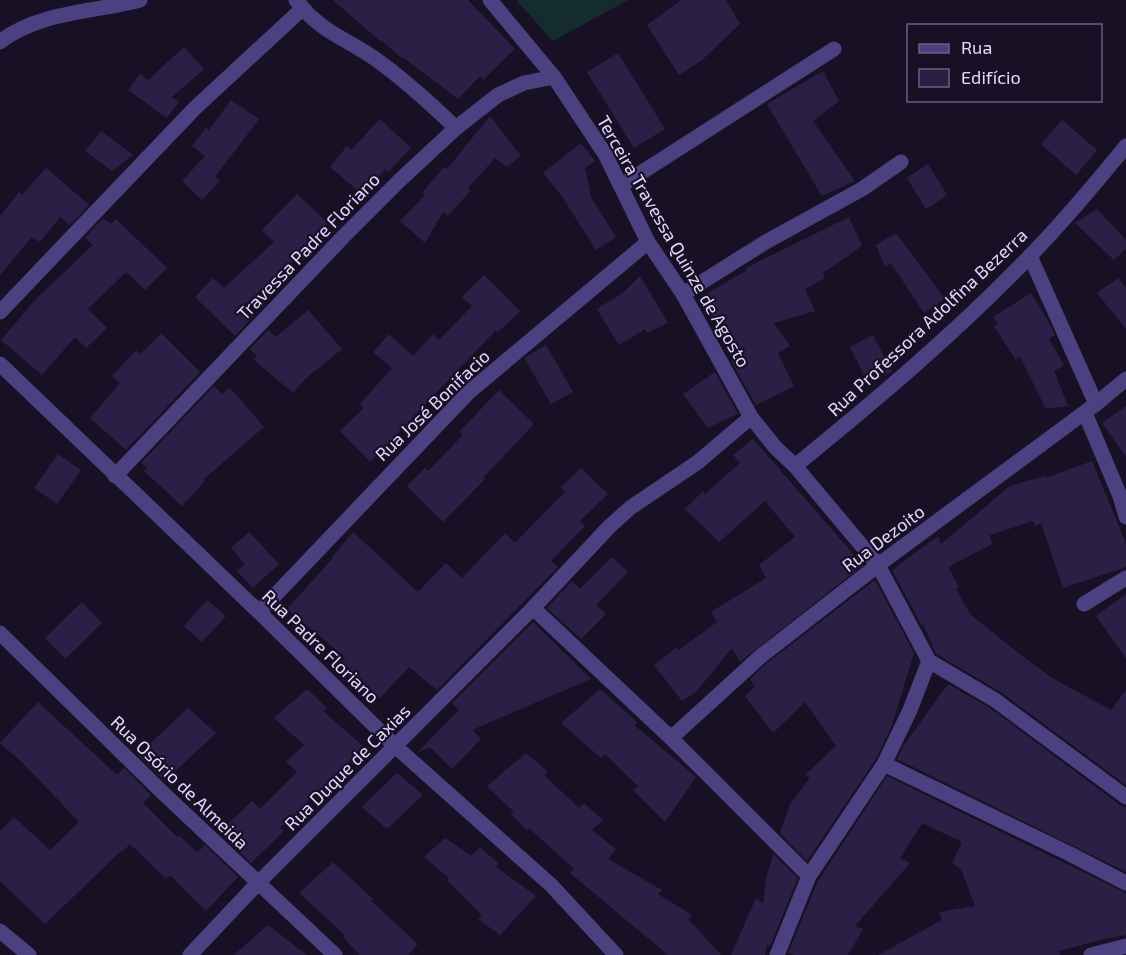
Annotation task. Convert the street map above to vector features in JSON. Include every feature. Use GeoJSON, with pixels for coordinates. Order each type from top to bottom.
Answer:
{"type":"FeatureCollection","features":[{"type":"Feature","properties":{"kind":"street"},"geometry":{"type":"LineString","coordinates":[[0,42],[36,24],[73,12],[140,0]]}},
{"type":"Feature","properties":{"kind":"street","name":"Terceira Travessa Quinze de Agosto"},"geometry":{"type":"LineString","coordinates":[[490,0],[554,77],[605,154],[648,242],[683,294],[752,417],[775,447],[795,466],[878,565],[929,661]]}},
{"type":"Feature","properties":{"kind":"street"},"geometry":{"type":"LineString","coordinates":[[0,312],[195,108],[299,4],[330,33],[373,57],[402,78],[456,128]]}},
{"type":"Feature","properties":{"kind":"street"},"geometry":{"type":"LineString","coordinates":[[622,185],[834,49]]}},
{"type":"Feature","properties":{"kind":"street","name":"Travessa Padre Floriano"},"geometry":{"type":"LineString","coordinates":[[115,476],[335,245],[456,128],[498,94],[524,83],[554,77]]}},
{"type":"Feature","properties":{"kind":"street","name":"Rua Professora Adolfina Bezerra"},"geometry":{"type":"LineString","coordinates":[[795,466],[899,378],[986,299],[1030,256],[1126,146]]}},
{"type":"Feature","properties":{"kind":"street"},"geometry":{"type":"LineString","coordinates":[[683,294],[764,243],[862,189],[901,162]]}},
{"type":"Feature","properties":{"kind":"street","name":"Rua José Bonifacio"},"geometry":{"type":"LineString","coordinates":[[259,612],[469,392],[648,242]]}},
{"type":"Feature","properties":{"kind":"street"},"geometry":{"type":"LineString","coordinates":[[1030,256],[1091,409],[1126,517]]}},
{"type":"Feature","properties":{"kind":"street","name":"Rua Padre Floriano"},"geometry":{"type":"LineString","coordinates":[[0,364],[395,746],[551,885],[616,955]]}},
{"type":"Feature","properties":{"kind":"street","name":"Rua Dezoito"},"geometry":{"type":"LineString","coordinates":[[671,738],[761,657],[878,565],[1091,409],[1126,379]]}},
{"type":"Feature","properties":{"kind":"street","name":"Rua Duque de Caxias"},"geometry":{"type":"LineString","coordinates":[[190,955],[533,608],[602,534],[630,508],[698,462],[752,417]]}},
{"type":"Feature","properties":{"kind":"street"},"geometry":{"type":"LineString","coordinates":[[1084,604],[1126,578]]}},
{"type":"Feature","properties":{"kind":"street"},"geometry":{"type":"LineString","coordinates":[[533,608],[671,738],[809,876]]}},
{"type":"Feature","properties":{"kind":"street","name":"Rua Osório de Almeida"},"geometry":{"type":"LineString","coordinates":[[0,633],[258,884],[335,955]]}},
{"type":"Feature","properties":{"kind":"street"},"geometry":{"type":"LineString","coordinates":[[777,955],[809,876],[884,764],[910,710],[929,661],[994,700],[1126,797]]}},
{"type":"Feature","properties":{"kind":"street"},"geometry":{"type":"LineString","coordinates":[[884,764],[1126,883]]}},
{"type":"Feature","properties":{"kind":"street"},"geometry":{"type":"LineString","coordinates":[[0,931],[29,955]]}},
{"type":"Feature","properties":{"kind":"street"},"geometry":{"type":"LineString","coordinates":[[1091,955],[1126,946]]}},
{"type":"Feature","properties":{"kind":"green space"},"geometry":{"type":"Polygon","coordinates":[[[516,0],[628,0],[553,41],[516,0]]]}},
{"type":"Feature","properties":{"kind":"building"},"geometry":{"type":"Polygon","coordinates":[[[333,0],[468,0],[515,49],[483,80],[480,76],[458,99],[380,41],[333,0]]]}},
{"type":"Feature","properties":{"kind":"building"},"geometry":{"type":"Polygon","coordinates":[[[681,0],[726,0],[740,24],[702,60],[679,75],[647,25],[681,0]]]}},
{"type":"Feature","properties":{"kind":"building"},"geometry":{"type":"Polygon","coordinates":[[[184,47],[204,69],[172,97],[179,102],[167,118],[128,90],[140,74],[148,80],[184,47]]]}},
{"type":"Feature","properties":{"kind":"building"},"geometry":{"type":"Polygon","coordinates":[[[618,53],[665,129],[634,148],[587,72],[618,53]]]}},
{"type":"Feature","properties":{"kind":"building"},"geometry":{"type":"Polygon","coordinates":[[[823,71],[839,101],[813,121],[855,181],[822,196],[767,104],[823,71]]]}},
{"type":"Feature","properties":{"kind":"building"},"geometry":{"type":"Polygon","coordinates":[[[231,100],[259,119],[215,177],[220,181],[202,200],[182,181],[205,156],[192,146],[206,128],[209,130],[231,100]]]}},
{"type":"Feature","properties":{"kind":"building"},"geometry":{"type":"Polygon","coordinates":[[[490,116],[521,156],[507,167],[495,158],[468,188],[471,190],[448,216],[443,212],[425,243],[400,221],[425,195],[422,193],[444,167],[447,169],[490,116]]]}},
{"type":"Feature","properties":{"kind":"building"},"geometry":{"type":"Polygon","coordinates":[[[380,119],[411,148],[388,172],[385,169],[363,195],[330,167],[347,146],[351,150],[380,119]]]}},
{"type":"Feature","properties":{"kind":"building"},"geometry":{"type":"Polygon","coordinates":[[[1062,120],[1097,150],[1076,175],[1041,144],[1062,120]]]}},
{"type":"Feature","properties":{"kind":"building"},"geometry":{"type":"Polygon","coordinates":[[[101,131],[133,155],[112,171],[85,151],[101,131]]]}},
{"type":"Feature","properties":{"kind":"building"},"geometry":{"type":"Polygon","coordinates":[[[581,143],[595,161],[585,168],[591,197],[616,237],[596,250],[561,195],[543,173],[581,143]]]}},
{"type":"Feature","properties":{"kind":"building"},"geometry":{"type":"Polygon","coordinates":[[[928,164],[947,195],[926,209],[907,178],[928,164]]]}},
{"type":"Feature","properties":{"kind":"building"},"geometry":{"type":"Polygon","coordinates":[[[46,168],[89,205],[70,225],[60,217],[40,242],[32,237],[0,275],[0,216],[19,192],[22,195],[46,168]]]}},
{"type":"Feature","properties":{"kind":"building"},"geometry":{"type":"Polygon","coordinates":[[[297,194],[328,223],[291,262],[243,306],[254,316],[235,336],[195,297],[213,278],[224,288],[274,242],[262,230],[297,194]]]}},
{"type":"Feature","properties":{"kind":"building"},"geometry":{"type":"Polygon","coordinates":[[[1097,209],[1126,240],[1126,249],[1114,260],[1075,223],[1097,209]]]}},
{"type":"Feature","properties":{"kind":"building"},"geometry":{"type":"Polygon","coordinates":[[[849,217],[862,246],[823,273],[825,278],[805,289],[815,311],[774,323],[790,346],[778,353],[794,386],[756,405],[731,361],[736,358],[724,340],[727,337],[698,299],[747,270],[746,268],[849,217]]]}},
{"type":"Feature","properties":{"kind":"building"},"geometry":{"type":"Polygon","coordinates":[[[103,218],[111,224],[116,219],[167,268],[145,290],[126,272],[88,309],[107,328],[86,348],[75,337],[42,375],[1,340],[37,298],[93,245],[85,238],[103,218]]]}},
{"type":"Feature","properties":{"kind":"building"},"geometry":{"type":"Polygon","coordinates":[[[896,233],[945,299],[924,313],[891,263],[885,267],[876,245],[896,233]]]}},
{"type":"Feature","properties":{"kind":"building"},"geometry":{"type":"Polygon","coordinates":[[[484,275],[520,311],[498,332],[496,330],[370,462],[340,431],[364,408],[360,404],[392,368],[373,352],[389,334],[413,356],[433,334],[439,340],[472,306],[462,297],[484,275]]]}},
{"type":"Feature","properties":{"kind":"building"},"geometry":{"type":"Polygon","coordinates":[[[640,276],[668,323],[647,333],[645,329],[619,345],[597,309],[624,292],[640,276]]]}},
{"type":"Feature","properties":{"kind":"building"},"geometry":{"type":"Polygon","coordinates":[[[1118,278],[1126,288],[1126,329],[1097,293],[1118,278]]]}},
{"type":"Feature","properties":{"kind":"building"},"geometry":{"type":"Polygon","coordinates":[[[1031,293],[1055,335],[1049,339],[1064,365],[1054,371],[1068,406],[1046,409],[1020,357],[1016,360],[994,326],[998,324],[993,317],[1031,293]]]}},
{"type":"Feature","properties":{"kind":"building"},"geometry":{"type":"Polygon","coordinates":[[[308,310],[342,349],[304,380],[293,393],[254,360],[257,356],[250,349],[268,330],[276,337],[308,310]]]}},
{"type":"Feature","properties":{"kind":"building"},"geometry":{"type":"Polygon","coordinates":[[[161,333],[200,372],[126,450],[90,418],[120,383],[112,376],[136,350],[141,354],[161,333]]]}},
{"type":"Feature","properties":{"kind":"building"},"geometry":{"type":"Polygon","coordinates":[[[873,335],[892,372],[866,379],[850,347],[873,335]]]}},
{"type":"Feature","properties":{"kind":"building"},"geometry":{"type":"Polygon","coordinates":[[[546,345],[573,392],[551,404],[524,358],[546,345]]]}},
{"type":"Feature","properties":{"kind":"building"},"geometry":{"type":"Polygon","coordinates":[[[715,372],[738,414],[708,428],[683,394],[715,372]]]}},
{"type":"Feature","properties":{"kind":"building"},"geometry":{"type":"Polygon","coordinates":[[[214,386],[222,394],[230,388],[264,427],[203,480],[205,481],[182,506],[144,471],[147,468],[141,463],[214,386]]]}},
{"type":"Feature","properties":{"kind":"building"},"geometry":{"type":"Polygon","coordinates":[[[499,390],[534,424],[443,522],[407,486],[425,468],[428,471],[463,435],[459,432],[499,390]]]}},
{"type":"Feature","properties":{"kind":"building"},"geometry":{"type":"Polygon","coordinates":[[[1126,406],[1126,457],[1102,423],[1126,406]]]}},
{"type":"Feature","properties":{"kind":"building"},"geometry":{"type":"Polygon","coordinates":[[[753,439],[863,565],[740,662],[732,648],[696,692],[682,701],[654,665],[677,647],[679,650],[717,622],[711,612],[766,578],[759,565],[795,537],[765,501],[719,542],[685,509],[703,491],[705,494],[740,463],[733,455],[753,439]]]}},
{"type":"Feature","properties":{"kind":"building"},"geometry":{"type":"Polygon","coordinates":[[[58,454],[81,470],[57,504],[34,488],[58,454]]]}},
{"type":"Feature","properties":{"kind":"building"},"geometry":{"type":"Polygon","coordinates":[[[1092,461],[1126,543],[1126,567],[1063,588],[1041,523],[1035,526],[1033,521],[990,535],[992,544],[948,567],[959,587],[956,589],[970,614],[1052,678],[1111,710],[1126,690],[1126,785],[1001,692],[936,654],[923,624],[922,626],[892,570],[938,536],[941,544],[1010,486],[1045,476],[1046,478],[1092,461]]]}},
{"type":"Feature","properties":{"kind":"building"},"geometry":{"type":"Polygon","coordinates":[[[581,468],[608,494],[580,521],[585,526],[551,561],[558,567],[437,690],[409,667],[380,698],[357,676],[354,679],[339,664],[345,657],[287,609],[353,532],[418,592],[446,563],[462,578],[505,533],[515,543],[565,492],[561,487],[581,468]]]}},
{"type":"Feature","properties":{"kind":"building"},"geometry":{"type":"Polygon","coordinates":[[[249,532],[279,564],[253,588],[237,571],[245,564],[231,548],[249,532]]]}},
{"type":"Feature","properties":{"kind":"building"},"geometry":{"type":"Polygon","coordinates":[[[612,557],[628,572],[596,605],[606,614],[581,639],[547,608],[572,581],[580,589],[612,557]]]}},
{"type":"Feature","properties":{"kind":"building"},"geometry":{"type":"Polygon","coordinates":[[[875,580],[914,653],[892,725],[876,759],[807,861],[780,833],[790,804],[810,778],[805,775],[836,746],[805,702],[773,733],[745,696],[755,687],[750,679],[767,663],[875,580]]]}},
{"type":"Feature","properties":{"kind":"building"},"geometry":{"type":"Polygon","coordinates":[[[1126,594],[1126,658],[1096,616],[1126,594]]]}},
{"type":"Feature","properties":{"kind":"building"},"geometry":{"type":"Polygon","coordinates":[[[207,600],[226,616],[202,642],[184,626],[207,600]]]}},
{"type":"Feature","properties":{"kind":"building"},"geometry":{"type":"Polygon","coordinates":[[[82,602],[102,623],[65,659],[45,638],[82,602]]]}},
{"type":"Feature","properties":{"kind":"building"},"geometry":{"type":"Polygon","coordinates":[[[533,622],[591,679],[472,730],[481,739],[452,769],[430,747],[417,753],[459,710],[452,703],[533,622]]]}},
{"type":"Feature","properties":{"kind":"building"},"geometry":{"type":"Polygon","coordinates":[[[948,684],[990,708],[1120,805],[1126,807],[1126,872],[897,759],[904,745],[948,684]]]}},
{"type":"Feature","properties":{"kind":"building"},"geometry":{"type":"Polygon","coordinates":[[[307,689],[327,708],[323,711],[364,747],[280,828],[284,831],[251,863],[219,832],[252,801],[260,809],[297,772],[286,762],[304,745],[274,718],[307,689]]]}},
{"type":"Feature","properties":{"kind":"building"},"geometry":{"type":"Polygon","coordinates":[[[600,689],[637,722],[634,725],[696,777],[665,822],[633,790],[638,786],[605,754],[601,758],[561,723],[600,689]]]}},
{"type":"Feature","properties":{"kind":"building"},"geometry":{"type":"Polygon","coordinates":[[[38,702],[117,775],[124,768],[151,795],[143,803],[177,837],[179,835],[197,853],[205,845],[238,877],[206,911],[170,875],[166,879],[130,844],[45,924],[0,881],[0,831],[14,817],[50,850],[79,822],[23,763],[0,743],[38,702]]]}},
{"type":"Feature","properties":{"kind":"building"},"geometry":{"type":"Polygon","coordinates":[[[188,708],[216,733],[165,781],[138,755],[188,708]]]}},
{"type":"Feature","properties":{"kind":"building"},"geometry":{"type":"Polygon","coordinates":[[[526,753],[548,772],[544,775],[579,808],[584,803],[603,820],[592,830],[616,849],[608,859],[662,890],[658,894],[692,915],[688,919],[721,955],[668,955],[570,873],[574,869],[529,828],[527,831],[511,814],[514,812],[487,786],[526,753]]]}},
{"type":"Feature","properties":{"kind":"building"},"geometry":{"type":"Polygon","coordinates":[[[397,773],[423,795],[387,829],[362,807],[397,773]]]}},
{"type":"Feature","properties":{"kind":"building"},"geometry":{"type":"Polygon","coordinates":[[[887,776],[1126,893],[1126,935],[1059,951],[1060,955],[878,955],[942,920],[939,912],[975,906],[961,869],[952,863],[962,842],[922,823],[900,858],[910,863],[855,926],[863,929],[848,955],[788,953],[818,881],[887,776]]]}},
{"type":"Feature","properties":{"kind":"building"},"geometry":{"type":"Polygon","coordinates":[[[445,838],[471,856],[480,847],[499,864],[496,867],[536,896],[500,935],[478,919],[482,915],[447,880],[449,878],[424,857],[445,838]]]}},
{"type":"Feature","properties":{"kind":"building"},"geometry":{"type":"Polygon","coordinates":[[[773,854],[798,878],[770,946],[767,945],[765,955],[731,955],[756,898],[763,903],[773,854]]]}},
{"type":"Feature","properties":{"kind":"building"},"geometry":{"type":"Polygon","coordinates":[[[333,862],[418,944],[408,955],[360,955],[343,937],[345,935],[299,893],[333,862]]]}},
{"type":"Feature","properties":{"kind":"building"},"geometry":{"type":"Polygon","coordinates":[[[268,925],[307,955],[234,955],[268,925]]]}}]}
